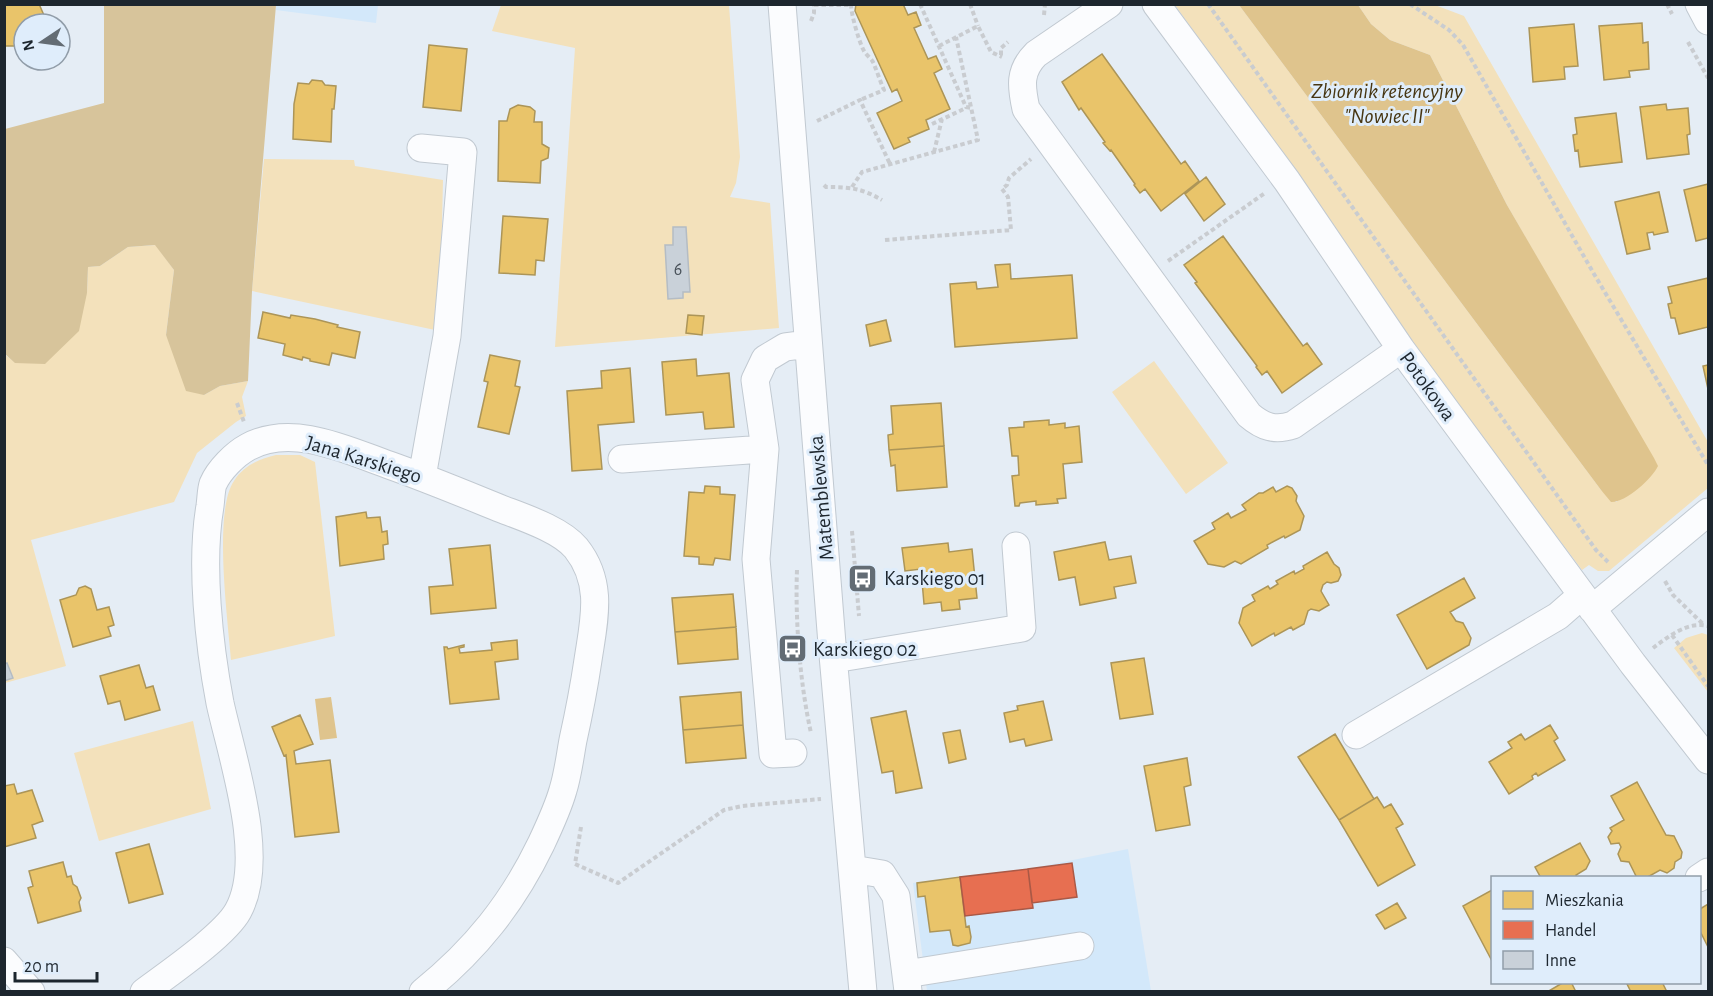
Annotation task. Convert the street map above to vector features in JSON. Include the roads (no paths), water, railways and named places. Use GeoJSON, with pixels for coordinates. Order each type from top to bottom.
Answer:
{"type":"FeatureCollection","features":[{"type":"Feature","properties":{"kind":"street","name":"Matemblewska"},"geometry":{"type":"LineString","coordinates":[[782,4],[808,344],[863,992]]}},
{"type":"Feature","properties":{"kind":"street"},"geometry":{"type":"LineString","coordinates":[[1109,4],[1036,54],[1028,62],[1021,76],[1026,109],[1249,415],[1258,423],[1268,427],[1281,429],[1293,425],[1401,349]]}},
{"type":"Feature","properties":{"kind":"street","name":"Potokowa"},"geometry":{"type":"LineString","coordinates":[[1156,4],[1286,179],[1401,349],[1633,664],[1708,760]]}},
{"type":"Feature","properties":{"kind":"street"},"geometry":{"type":"LineString","coordinates":[[1699,4],[1708,21]]}},
{"type":"Feature","properties":{"kind":"street"},"geometry":{"type":"LineString","coordinates":[[421,148],[463,152],[447,336],[422,477]]}},
{"type":"Feature","properties":{"kind":"street"},"geometry":{"type":"LineString","coordinates":[[793,753],[773,754],[756,559],[765,449],[756,380],[765,359],[785,347],[808,344]]}},
{"type":"Feature","properties":{"kind":"street","name":"Jana Karskiego"},"geometry":{"type":"LineString","coordinates":[[144,992],[221,932],[238,912],[245,892],[250,865],[246,825],[220,702],[208,620],[207,521],[213,483],[231,459],[248,447],[279,438],[301,438],[335,446],[422,477],[543,526],[573,544],[586,563],[594,587],[595,609],[585,678],[563,792],[549,827],[512,898],[488,930],[453,968],[423,992]]}},
{"type":"Feature","properties":{"kind":"street"},"geometry":{"type":"LineString","coordinates":[[622,459],[765,449]]}},
{"type":"Feature","properties":{"kind":"street"},"geometry":{"type":"LineString","coordinates":[[1356,735],[1558,616],[1587,602],[1708,512]]}},
{"type":"Feature","properties":{"kind":"street"},"geometry":{"type":"LineString","coordinates":[[834,659],[1022,628],[1016,546]]}},
{"type":"Feature","properties":{"kind":"street"},"geometry":{"type":"LineString","coordinates":[[852,869],[882,874],[896,896],[907,983],[1080,946]]}},
{"type":"Feature","properties":{"kind":"street"},"geometry":{"type":"LineString","coordinates":[[4,961],[31,992]]}},
{"type":"Feature","properties":{"kind":"water","name":"Zbiornik retencyjny \"Nowiec II\""},"geometry":{"type":"Polygon","coordinates":[[[1239,5],[1358,5],[1371,24],[1390,40],[1430,55],[1507,205],[1658,466],[1637,489],[1623,499],[1611,502],[1601,490],[1239,5]]]}},
{"type":"Feature","properties":{"kind":"water"},"geometry":{"type":"Polygon","coordinates":[[[331,697],[337,738],[320,740],[315,699],[331,697]]]}},
{"type":"Feature","properties":{"kind":"place","name":"Karskiego 01"},"geometry":{"type":"Point","coordinates":[863,578]}},
{"type":"Feature","properties":{"kind":"place","name":"Karskiego 02"},"geometry":{"type":"Point","coordinates":[792,649]}}]}
